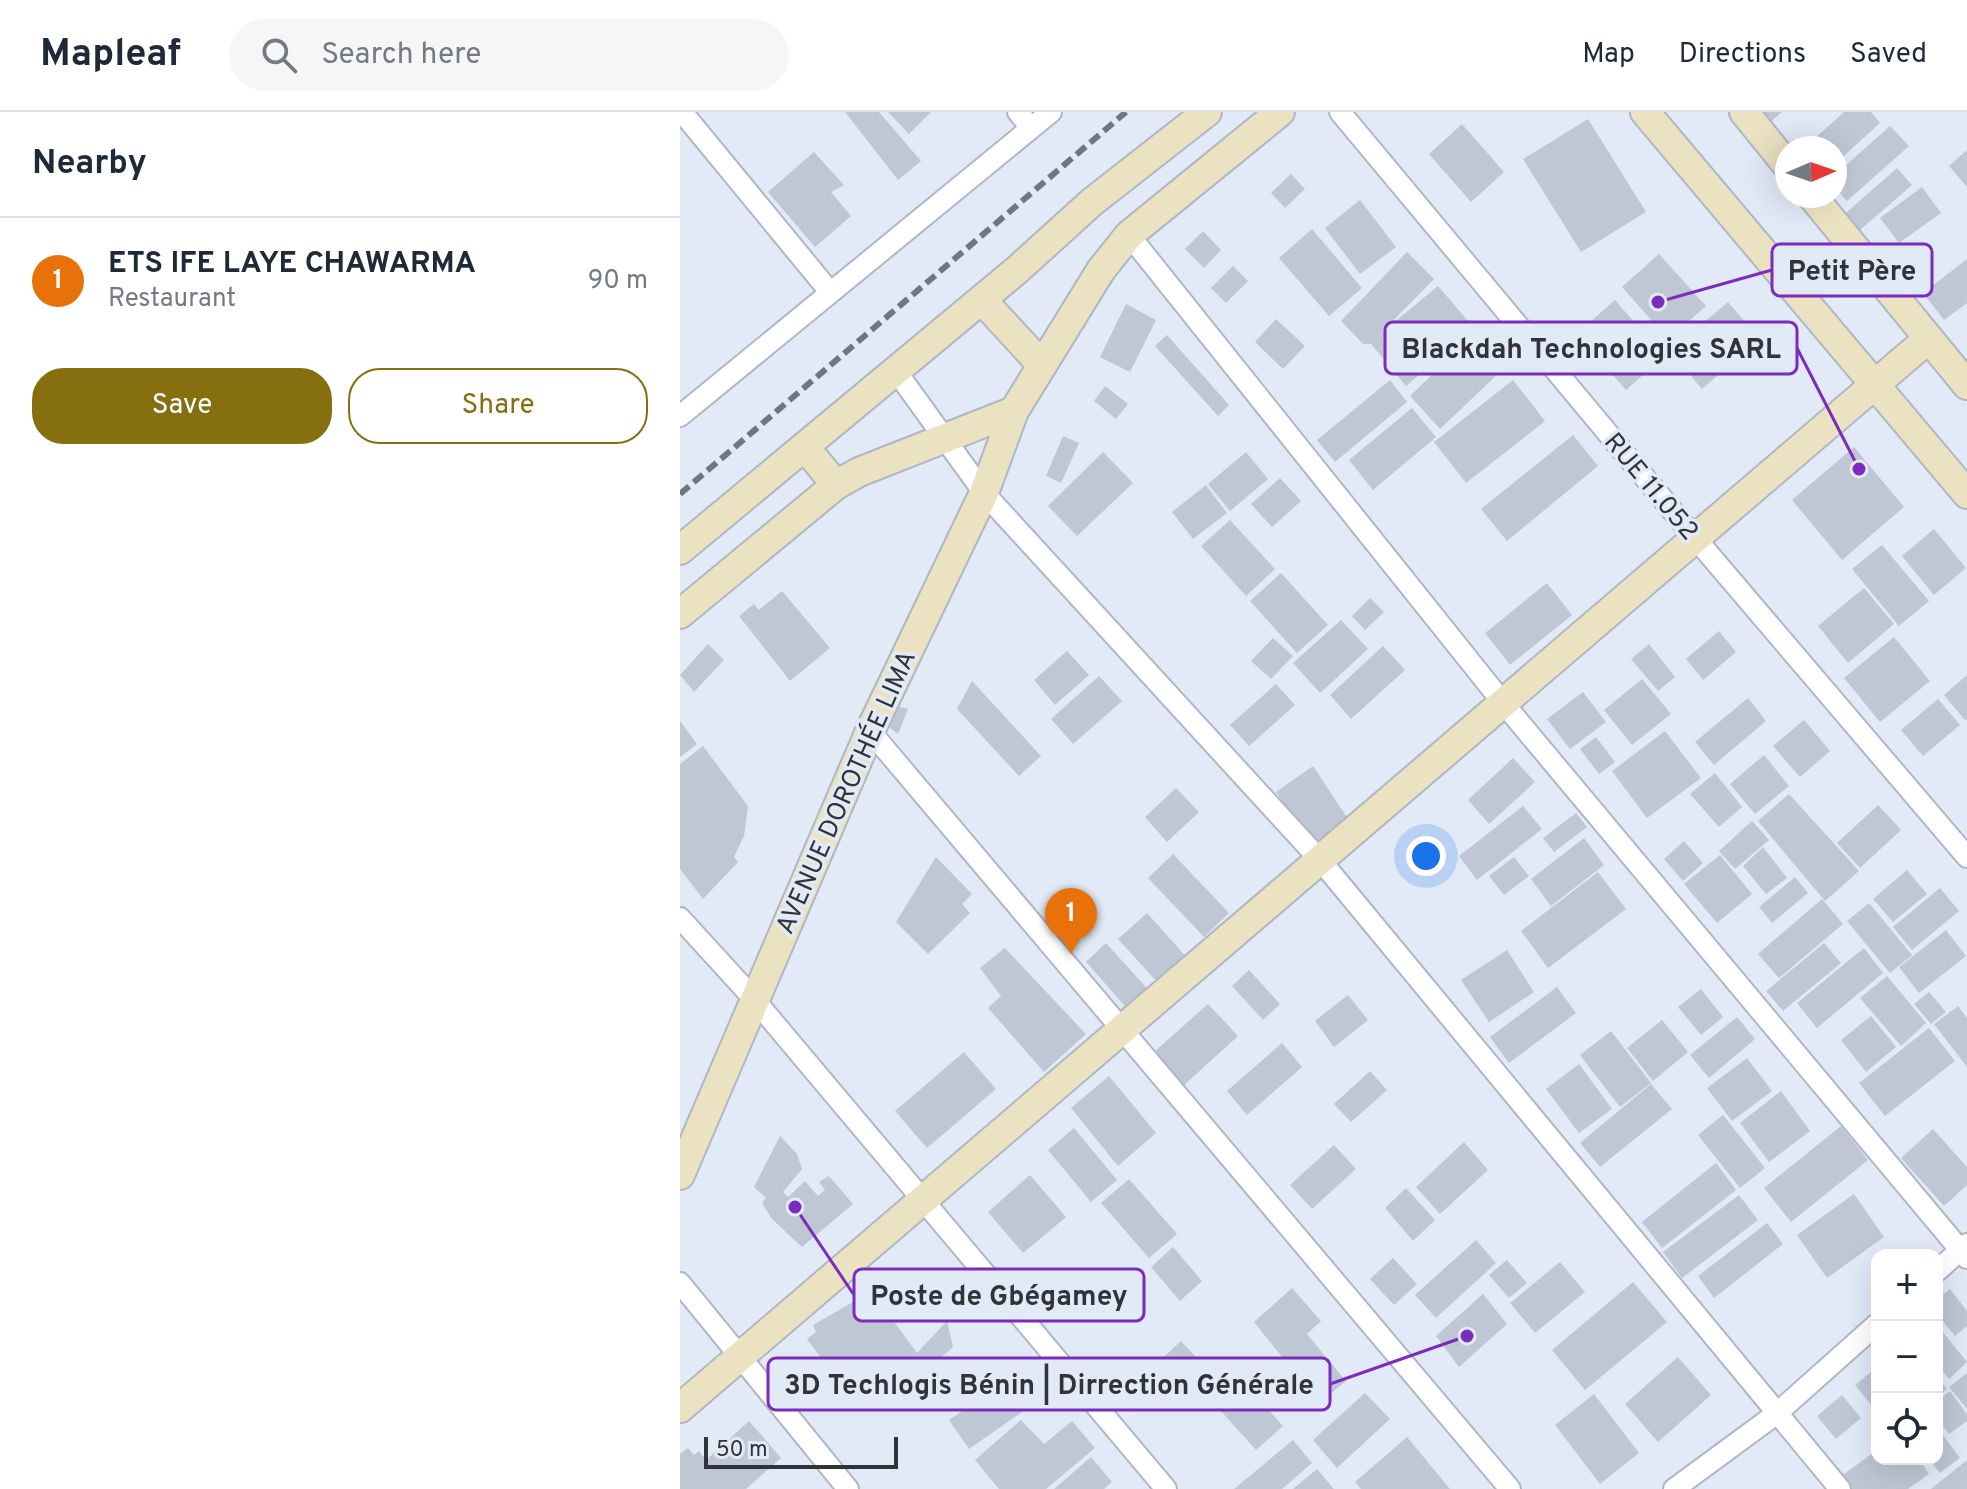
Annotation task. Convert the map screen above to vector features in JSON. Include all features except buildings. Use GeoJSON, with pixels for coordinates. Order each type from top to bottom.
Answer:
{"type":"FeatureCollection","features":[{"type":"Feature","properties":{"kind":"main road"},"geometry":{"type":"LineString","coordinates":[[680,550],[982,300],[1092,202],[1207,112]]}},
{"type":"Feature","properties":{"kind":"main road","name":"AVENUE DOROTHÉE LIMA"},"geometry":{"type":"LineString","coordinates":[[680,1175],[753,998],[870,731],[984,493],[1014,411],[1101,270],[1129,235],[1280,112]]}},
{"type":"Feature","properties":{"kind":"main road"},"geometry":{"type":"LineString","coordinates":[[1645,112],[1967,494]]}},
{"type":"Feature","properties":{"kind":"main road"},"geometry":{"type":"LineString","coordinates":[[1744,112],[1775,150]]}},
{"type":"Feature","properties":{"kind":"main road"},"geometry":{"type":"LineString","coordinates":[[1822,208],[1967,385]]}},
{"type":"Feature","properties":{"kind":"main road"},"geometry":{"type":"LineString","coordinates":[[982,300],[1042,365]]}},
{"type":"Feature","properties":{"kind":"main road"},"geometry":{"type":"LineString","coordinates":[[680,1408],[1928,339]]}},
{"type":"Feature","properties":{"kind":"main road"},"geometry":{"type":"LineString","coordinates":[[680,614],[836,485],[942,438],[1014,411]]}},
{"type":"Feature","properties":{"kind":"main road"},"geometry":{"type":"LineString","coordinates":[[805,447],[836,485]]}},
{"type":"Feature","properties":{"kind":"street"},"geometry":{"type":"LineString","coordinates":[[682,112],[830,292]]}},
{"type":"Feature","properties":{"kind":"street"},"geometry":{"type":"LineString","coordinates":[[680,416],[830,292],[1024,120],[1051,112]]}},
{"type":"Feature","properties":{"kind":"street","name":"RUE 11.052"},"geometry":{"type":"LineString","coordinates":[[1340,112],[1696,539],[1967,857]]}},
{"type":"Feature","properties":{"kind":"street"},"geometry":{"type":"LineString","coordinates":[[1129,235],[1504,704],[1965,1251],[1943,1267]]}},
{"type":"Feature","properties":{"kind":"street"},"geometry":{"type":"LineString","coordinates":[[896,371],[984,493],[1321,861],[1840,1489]]}},
{"type":"Feature","properties":{"kind":"street"},"geometry":{"type":"LineString","coordinates":[[870,731],[1510,1489]]}},
{"type":"Feature","properties":{"kind":"street"},"geometry":{"type":"LineString","coordinates":[[680,918],[753,998],[1166,1489]]}},
{"type":"Feature","properties":{"kind":"street"},"geometry":{"type":"LineString","coordinates":[[680,1283],[848,1489]]}},
{"type":"Feature","properties":{"kind":"street"},"geometry":{"type":"LineString","coordinates":[[1674,1489],[1776,1414],[1871,1329]]}},
{"type":"Feature","properties":{"kind":"railway"},"geometry":{"type":"LineString","coordinates":[[680,494],[1126,112]]}},
{"type":"Feature","properties":{"kind":"place","name":"Petit Père"},"geometry":{"type":"Point","coordinates":[1658,302]}},
{"type":"Feature","properties":{"kind":"place","name":"Blackdah Technologies SARL"},"geometry":{"type":"Point","coordinates":[1859,469]}},
{"type":"Feature","properties":{"kind":"place","name":"ETS IFE LAYE CHAWARMA"},"geometry":{"type":"Point","coordinates":[1071,954]}},
{"type":"Feature","properties":{"kind":"place","name":"Poste de Gbégamey"},"geometry":{"type":"Point","coordinates":[795,1207]}},
{"type":"Feature","properties":{"kind":"place","name":"3D Techlogis Bénin | Dirrection Générale"},"geometry":{"type":"Point","coordinates":[1467,1336]}}]}
